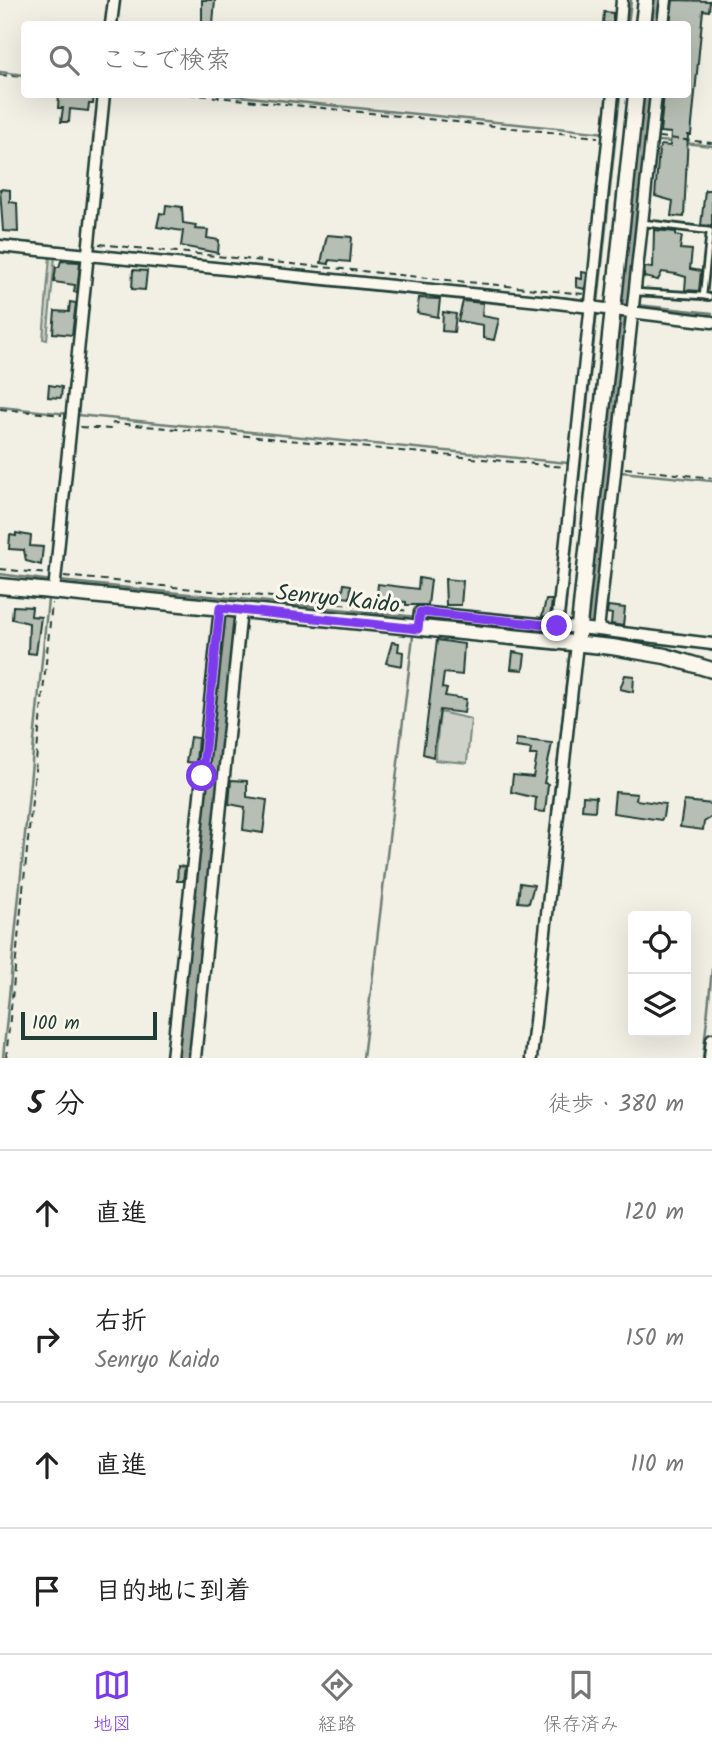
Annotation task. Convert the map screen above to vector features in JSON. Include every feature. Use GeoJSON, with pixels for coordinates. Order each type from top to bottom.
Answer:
{"type":"FeatureCollection","features":[{"type":"Feature","properties":{"kind":"street"},"geometry":{"type":"LineString","coordinates":[[111,21],[114,0]]}},
{"type":"Feature","properties":{"kind":"street"},"geometry":{"type":"LineString","coordinates":[[620,21],[622,0]]}},
{"type":"Feature","properties":{"kind":"street"},"geometry":{"type":"LineString","coordinates":[[643,21],[646,0]]}},
{"type":"Feature","properties":{"kind":"street"},"geometry":{"type":"LineString","coordinates":[[663,21],[666,0]]}},
{"type":"Feature","properties":{"kind":"street"},"geometry":{"type":"LineString","coordinates":[[55,581],[104,98]]}},
{"type":"Feature","properties":{"kind":"street"},"geometry":{"type":"LineString","coordinates":[[589,629],[606,306],[609,135],[613,98]]}},
{"type":"Feature","properties":{"kind":"street"},"geometry":{"type":"LineString","coordinates":[[557,626],[574,468],[606,306],[635,98]]}},
{"type":"Feature","properties":{"kind":"street"},"geometry":{"type":"LineString","coordinates":[[606,306],[636,292],[656,98]]}},
{"type":"Feature","properties":{"kind":"street"},"geometry":{"type":"LineString","coordinates":[[0,246],[90,249],[606,306],[712,322]]}},
{"type":"Feature","properties":{"kind":"street"},"geometry":{"type":"LineString","coordinates":[[531,1058],[577,644],[589,629],[617,467],[606,306]]}},
{"type":"Feature","properties":{"kind":"street","name":"Senryo Kaido"},"geometry":{"type":"LineString","coordinates":[[0,586],[55,581],[220,608],[419,619],[643,652],[712,670]]}},
{"type":"Feature","properties":{"kind":"street"},"geometry":{"type":"LineString","coordinates":[[172,1058],[220,608]]}},
{"type":"Feature","properties":{"kind":"street"},"geometry":{"type":"LineString","coordinates":[[195,1058],[242,610]]}},
{"type":"Feature","properties":{"kind":"street"},"geometry":{"type":"LineString","coordinates":[[419,619],[557,626],[712,644]]}},
{"type":"Feature","properties":{"kind":"street"},"geometry":{"type":"LineString","coordinates":[[710,1058],[712,1039]]}},
{"type":"Feature","properties":{"kind":"lane"},"geometry":{"type":"LineString","coordinates":[[636,292],[706,296],[710,231],[643,222]]}},
{"type":"Feature","properties":{"kind":"path"},"geometry":{"type":"LineString","coordinates":[[0,75],[21,77]]}},
{"type":"Feature","properties":{"kind":"path"},"geometry":{"type":"LineString","coordinates":[[227,98],[609,135]]}},
{"type":"Feature","properties":{"kind":"path"},"geometry":{"type":"LineString","coordinates":[[652,136],[712,143]]}},
{"type":"Feature","properties":{"kind":"path"},"geometry":{"type":"LineString","coordinates":[[90,249],[177,253],[606,306]]}},
{"type":"Feature","properties":{"kind":"path"},"geometry":{"type":"LineString","coordinates":[[0,409],[110,429],[111,424],[116,423],[574,468]]}},
{"type":"Feature","properties":{"kind":"path"},"geometry":{"type":"LineString","coordinates":[[617,467],[712,478]]}},
{"type":"Feature","properties":{"kind":"path"},"geometry":{"type":"LineString","coordinates":[[0,569],[55,581],[352,606],[379,609],[419,619]]}},
{"type":"Feature","properties":{"kind":"path"},"geometry":{"type":"LineString","coordinates":[[6,1058],[55,581]]}},
{"type":"Feature","properties":{"kind":"shaded area"},"geometry":{"type":"Polygon","coordinates":[[[50,256],[55,257],[47,340],[43,339],[50,256]]]}},
{"type":"Feature","properties":{"kind":"shaded area"},"geometry":{"type":"Polygon","coordinates":[[[440,712],[471,719],[467,763],[435,760],[440,712]]]}},
{"type":"Feature","properties":{"kind":"building"},"geometry":{"type":"Polygon","coordinates":[[[202,0],[215,0],[213,21],[202,21],[202,0]]]}},
{"type":"Feature","properties":{"kind":"building"},"geometry":{"type":"Polygon","coordinates":[[[673,0],[710,1],[709,11],[703,10],[691,135],[688,135],[684,217],[671,216],[673,201],[655,196],[659,150],[661,145],[670,146],[671,133],[660,132],[664,98],[691,98],[691,21],[670,21],[673,0]]]}},
{"type":"Feature","properties":{"kind":"building"},"geometry":{"type":"Polygon","coordinates":[[[604,12],[613,13],[613,21],[603,21],[604,12]]]}},
{"type":"Feature","properties":{"kind":"building"},"geometry":{"type":"Polygon","coordinates":[[[59,98],[94,98],[88,111],[70,109],[69,122],[61,122],[63,108],[58,108],[59,98]]]}},
{"type":"Feature","properties":{"kind":"building"},"geometry":{"type":"Polygon","coordinates":[[[0,189],[10,190],[10,202],[17,203],[18,232],[3,231],[0,189]]]}},
{"type":"Feature","properties":{"kind":"building"},"geometry":{"type":"Polygon","coordinates":[[[705,190],[712,190],[712,226],[701,225],[705,190]]]}},
{"type":"Feature","properties":{"kind":"building"},"geometry":{"type":"Polygon","coordinates":[[[166,205],[182,207],[183,223],[196,225],[195,229],[208,230],[207,238],[219,240],[218,253],[181,246],[183,231],[157,227],[160,213],[165,214],[166,205]]]}},
{"type":"Feature","properties":{"kind":"building"},"geometry":{"type":"Polygon","coordinates":[[[654,230],[676,232],[676,235],[682,236],[680,249],[692,250],[690,269],[701,271],[699,291],[685,290],[686,277],[676,274],[662,272],[658,280],[644,277],[645,267],[653,268],[654,230]]]}},
{"type":"Feature","properties":{"kind":"building"},"geometry":{"type":"Polygon","coordinates":[[[327,235],[352,237],[350,262],[329,260],[329,264],[321,263],[327,235]]]}},
{"type":"Feature","properties":{"kind":"building"},"geometry":{"type":"Polygon","coordinates":[[[61,261],[80,262],[77,293],[74,292],[75,285],[54,282],[56,267],[59,267],[61,261]]]}},
{"type":"Feature","properties":{"kind":"building"},"geometry":{"type":"Polygon","coordinates":[[[133,270],[147,271],[145,290],[132,289],[133,270]]]}},
{"type":"Feature","properties":{"kind":"building"},"geometry":{"type":"Polygon","coordinates":[[[582,272],[587,273],[585,289],[576,287],[576,278],[582,279],[582,272]]]}},
{"type":"Feature","properties":{"kind":"building"},"geometry":{"type":"Polygon","coordinates":[[[419,298],[440,299],[438,317],[417,313],[419,298]]]}},
{"type":"Feature","properties":{"kind":"building"},"geometry":{"type":"Polygon","coordinates":[[[463,301],[483,303],[482,316],[499,319],[494,340],[483,338],[483,325],[458,321],[463,301]]]}},
{"type":"Feature","properties":{"kind":"building"},"geometry":{"type":"Polygon","coordinates":[[[70,302],[76,303],[72,335],[53,333],[55,311],[69,312],[70,302]]]}},
{"type":"Feature","properties":{"kind":"building"},"geometry":{"type":"Polygon","coordinates":[[[443,312],[456,314],[454,332],[442,331],[443,312]]]}},
{"type":"Feature","properties":{"kind":"building"},"geometry":{"type":"Polygon","coordinates":[[[49,385],[62,387],[61,398],[48,397],[49,385]]]}},
{"type":"Feature","properties":{"kind":"building"},"geometry":{"type":"Polygon","coordinates":[[[16,533],[31,536],[30,546],[43,547],[41,565],[26,561],[24,550],[9,549],[10,535],[16,536],[16,533]]]}},
{"type":"Feature","properties":{"kind":"building"},"geometry":{"type":"Polygon","coordinates":[[[419,578],[431,580],[428,605],[406,605],[406,602],[385,600],[384,605],[376,604],[378,584],[418,589],[419,578]]]}},
{"type":"Feature","properties":{"kind":"building"},"geometry":{"type":"Polygon","coordinates":[[[445,579],[463,581],[461,605],[446,605],[445,579]]]}},
{"type":"Feature","properties":{"kind":"building"},"geometry":{"type":"Polygon","coordinates":[[[344,584],[351,585],[350,598],[342,597],[344,584]]]}},
{"type":"Feature","properties":{"kind":"building"},"geometry":{"type":"Polygon","coordinates":[[[546,600],[552,600],[550,618],[542,616],[546,600]]]}},
{"type":"Feature","properties":{"kind":"building"},"geometry":{"type":"Polygon","coordinates":[[[13,606],[32,607],[31,616],[41,617],[36,654],[28,653],[29,623],[12,619],[13,606]]]}},
{"type":"Feature","properties":{"kind":"building"},"geometry":{"type":"Polygon","coordinates":[[[608,606],[625,608],[623,626],[611,624],[612,614],[607,613],[608,606]]]}},
{"type":"Feature","properties":{"kind":"building"},"geometry":{"type":"Polygon","coordinates":[[[437,640],[464,644],[462,675],[444,673],[442,688],[447,689],[445,696],[466,699],[464,713],[440,710],[433,757],[423,754],[437,640]]]}},
{"type":"Feature","properties":{"kind":"building"},"geometry":{"type":"Polygon","coordinates":[[[392,642],[399,643],[398,651],[403,652],[402,666],[386,663],[392,642]]]}},
{"type":"Feature","properties":{"kind":"building"},"geometry":{"type":"Polygon","coordinates":[[[513,652],[525,654],[523,670],[511,669],[513,652]]]}},
{"type":"Feature","properties":{"kind":"building"},"geometry":{"type":"Polygon","coordinates":[[[625,675],[634,676],[633,692],[620,689],[625,675]]]}},
{"type":"Feature","properties":{"kind":"building"},"geometry":{"type":"Polygon","coordinates":[[[190,737],[198,738],[196,763],[186,762],[190,737]]]}},
{"type":"Feature","properties":{"kind":"building"},"geometry":{"type":"Polygon","coordinates":[[[516,739],[552,743],[544,783],[548,784],[545,812],[535,811],[536,798],[511,792],[513,775],[533,777],[537,755],[530,755],[531,749],[516,747],[516,739]]]}},
{"type":"Feature","properties":{"kind":"building"},"geometry":{"type":"Polygon","coordinates":[[[231,780],[247,781],[247,797],[267,800],[263,833],[243,830],[245,807],[229,804],[231,780]]]}},
{"type":"Feature","properties":{"kind":"building"},"geometry":{"type":"Polygon","coordinates":[[[615,792],[637,794],[636,800],[665,804],[663,817],[661,820],[613,813],[615,792]]]}},
{"type":"Feature","properties":{"kind":"building"},"geometry":{"type":"Polygon","coordinates":[[[583,796],[596,797],[595,811],[582,810],[583,796]]]}},
{"type":"Feature","properties":{"kind":"building"},"geometry":{"type":"Polygon","coordinates":[[[684,801],[712,804],[712,817],[704,822],[703,830],[680,827],[684,801]]]}},
{"type":"Feature","properties":{"kind":"building"},"geometry":{"type":"Polygon","coordinates":[[[178,866],[185,867],[183,881],[177,881],[178,866]]]}},
{"type":"Feature","properties":{"kind":"building"},"geometry":{"type":"Polygon","coordinates":[[[520,883],[534,885],[529,903],[518,902],[520,883]]]}},
{"type":"Feature","properties":{"kind":"waterway"},"geometry":{"type":"LineString","coordinates":[[628,21],[631,0]]}},
{"type":"Feature","properties":{"kind":"waterway"},"geometry":{"type":"LineString","coordinates":[[654,21],[657,0]]}},
{"type":"Feature","properties":{"kind":"waterway"},"geometry":{"type":"LineString","coordinates":[[0,72],[21,75]]}},
{"type":"Feature","properties":{"kind":"waterway"},"geometry":{"type":"LineString","coordinates":[[259,98],[606,133]]}},
{"type":"Feature","properties":{"kind":"waterway"},"geometry":{"type":"LineString","coordinates":[[598,303],[620,98]]}},
{"type":"Feature","properties":{"kind":"waterway"},"geometry":{"type":"LineString","coordinates":[[590,635],[647,98]]}},
{"type":"Feature","properties":{"kind":"waterway"},"geometry":{"type":"LineString","coordinates":[[658,141],[674,142]]}},
{"type":"Feature","properties":{"kind":"waterway"},"geometry":{"type":"LineString","coordinates":[[684,143],[712,146]]}},
{"type":"Feature","properties":{"kind":"waterway"},"geometry":{"type":"LineString","coordinates":[[0,240],[588,300]]}},
{"type":"Feature","properties":{"kind":"waterway"},"geometry":{"type":"LineString","coordinates":[[638,305],[712,313]]}},
{"type":"Feature","properties":{"kind":"waterway"},"geometry":{"type":"LineString","coordinates":[[564,621],[597,310]]}},
{"type":"Feature","properties":{"kind":"waterway"},"geometry":{"type":"LineString","coordinates":[[0,407],[68,414]]}},
{"type":"Feature","properties":{"kind":"waterway"},"geometry":{"type":"LineString","coordinates":[[77,415],[568,463]]}},
{"type":"Feature","properties":{"kind":"waterway"},"geometry":{"type":"LineString","coordinates":[[621,472],[712,481]]}},
{"type":"Feature","properties":{"kind":"waterway"},"geometry":{"type":"LineString","coordinates":[[0,574],[52,581]]}},
{"type":"Feature","properties":{"kind":"waterway"},"geometry":{"type":"LineString","coordinates":[[59,581],[568,632]]}},
{"type":"Feature","properties":{"kind":"waterway"},"geometry":{"type":"LineString","coordinates":[[3,1058],[48,599]]}},
{"type":"Feature","properties":{"kind":"waterway"},"geometry":{"type":"LineString","coordinates":[[183,1058],[229,618]]}},
{"type":"Feature","properties":{"kind":"waterway"},"geometry":{"type":"LineString","coordinates":[[590,635],[670,644]]}},
{"type":"Feature","properties":{"kind":"waterway"},"geometry":{"type":"LineString","coordinates":[[363,1058],[413,636]]}},
{"type":"Feature","properties":{"kind":"waterway"},"geometry":{"type":"LineString","coordinates":[[698,647],[712,651]]}},
{"type":"Feature","properties":{"kind":"waterway"},"geometry":{"type":"LineString","coordinates":[[530,1020],[569,658]]}},
{"type":"Feature","properties":{"kind":"waterway"},"geometry":{"type":"LineString","coordinates":[[703,1058],[712,969]]}},
{"type":"Feature","properties":{"kind":"route"},"geometry":{"type":"LineString","coordinates":[[202,776],[220,608],[418,629],[420,612],[557,626]]}}]}
